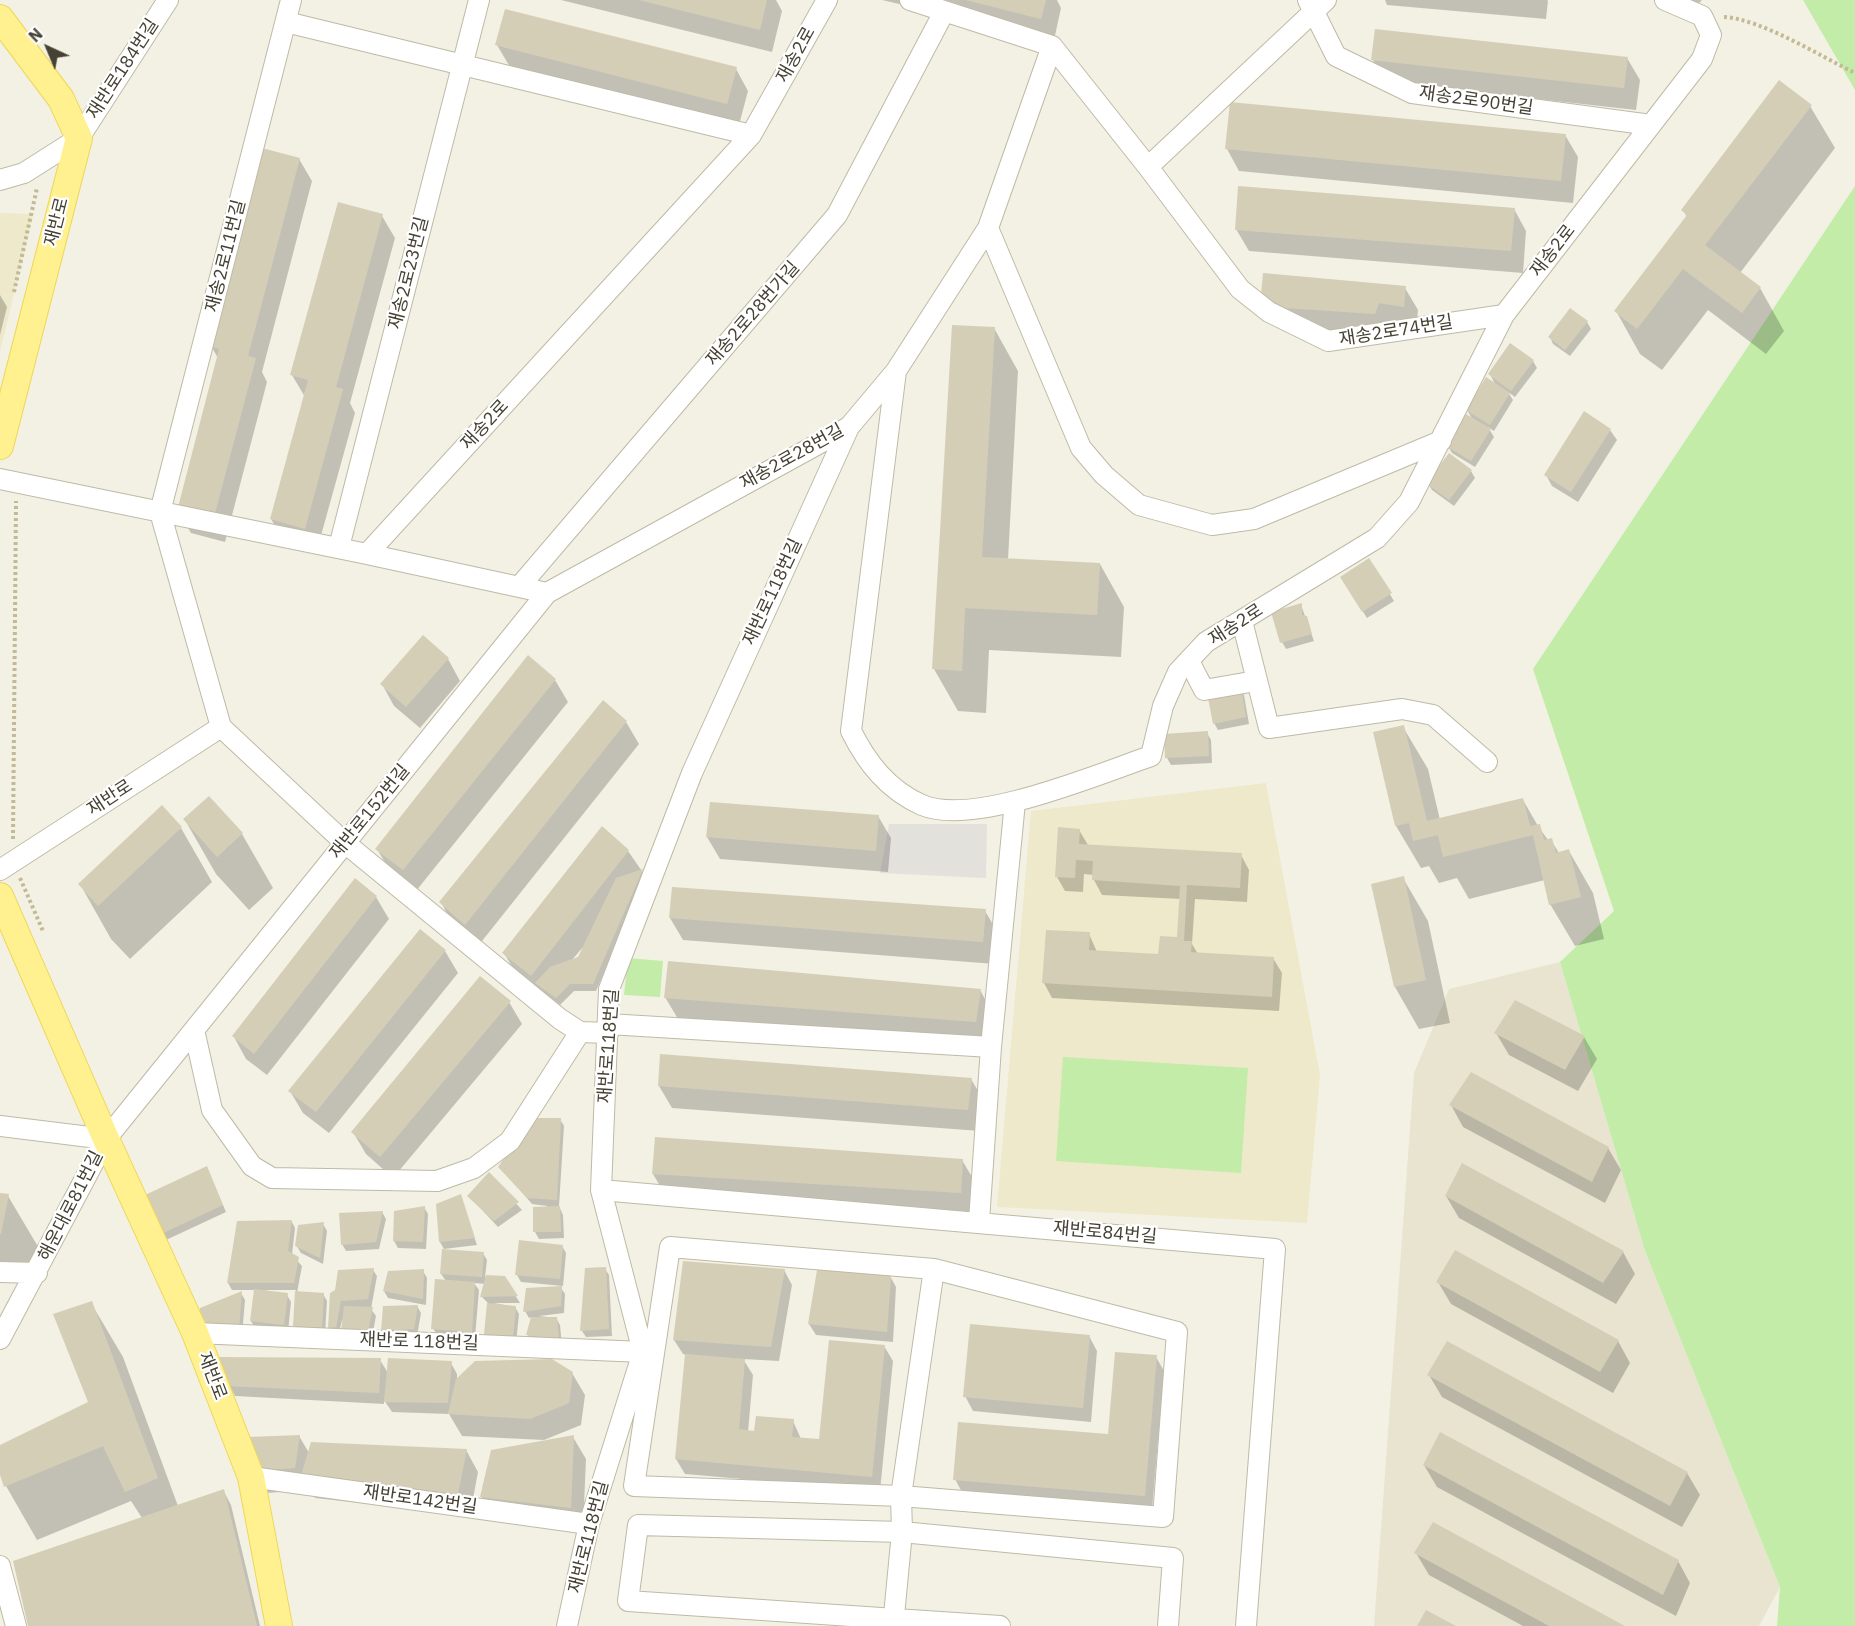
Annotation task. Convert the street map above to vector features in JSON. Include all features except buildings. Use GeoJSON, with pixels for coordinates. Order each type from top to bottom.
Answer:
{"type":"FeatureCollection","features":[{"type":"Feature","properties":{"kind":"main road"},"geometry":{"type":"LineString","coordinates":[[0,18],[61,99],[79,138]]}},
{"type":"Feature","properties":{"kind":"main road","name":"재반로"},"geometry":{"type":"LineString","coordinates":[[0,446],[79,138]]}},
{"type":"Feature","properties":{"kind":"main road","name":"재반로"},"geometry":{"type":"LineString","coordinates":[[0,896],[106,1139],[195,1333],[251,1477],[279,1626]]}},
{"type":"Feature","properties":{"kind":"street","name":"재송2로11번길"},"geometry":{"type":"LineString","coordinates":[[160,512],[291,0]]}},
{"type":"Feature","properties":{"kind":"street","name":"재송2로23번길"},"geometry":{"type":"LineString","coordinates":[[339,547],[479,0]]}},
{"type":"Feature","properties":{"kind":"street","name":"재송2로"},"geometry":{"type":"LineString","coordinates":[[367,554],[751,135],[827,0]]}},
{"type":"Feature","properties":{"kind":"street"},"geometry":{"type":"LineString","coordinates":[[910,0],[1052,46]]}},
{"type":"Feature","properties":{"kind":"street"},"geometry":{"type":"LineString","coordinates":[[1665,0],[1702,16]]}},
{"type":"Feature","properties":{"kind":"street","name":"재반로184번길"},"geometry":{"type":"LineString","coordinates":[[79,138],[160,4]]}},
{"type":"Feature","properties":{"kind":"street"},"geometry":{"type":"LineString","coordinates":[[1148,167],[1316,4]]}},
{"type":"Feature","properties":{"kind":"street","name":"재송2로90번길"},"geometry":{"type":"LineString","coordinates":[[1316,4],[1336,56],[1412,93],[1651,124]]}},
{"type":"Feature","properties":{"kind":"street","name":"재송2로28번가길"},"geometry":{"type":"LineString","coordinates":[[519,586],[837,215],[945,12]]}},
{"type":"Feature","properties":{"kind":"street","name":"재송2로"},"geometry":{"type":"LineString","coordinates":[[896,371],[851,731],[864,758],[895,790],[924,806],[966,811],[1015,802],[1151,756],[1163,706],[1178,672],[1206,642],[1377,538],[1409,502],[1504,315],[1702,59],[1711,35],[1702,16]]}},
{"type":"Feature","properties":{"kind":"street"},"geometry":{"type":"LineString","coordinates":[[286,22],[751,135]]}},
{"type":"Feature","properties":{"kind":"street","name":"재송2로74번길"},"geometry":{"type":"LineString","coordinates":[[1052,46],[1148,167],[1240,289],[1269,312],[1328,341],[1504,315]]}},
{"type":"Feature","properties":{"kind":"street","name":"재송2로28번길"},"geometry":{"type":"LineString","coordinates":[[548,593],[849,427],[896,371],[988,228],[1052,46]]}},
{"type":"Feature","properties":{"kind":"street"},"geometry":{"type":"LineString","coordinates":[[0,180],[24,173],[79,138]]}},
{"type":"Feature","properties":{"kind":"street"},"geometry":{"type":"LineString","coordinates":[[988,228],[1081,448],[1104,475],[1139,505],[1212,525],[1254,519],[1440,441]]}},
{"type":"Feature","properties":{"kind":"street","name":"재반로118번길"},"geometry":{"type":"LineString","coordinates":[[567,1626],[589,1524],[643,1352],[601,1190],[609,989],[692,773],[849,427]]}},
{"type":"Feature","properties":{"kind":"street"},"geometry":{"type":"LineString","coordinates":[[8,481],[339,547],[548,593]]}},
{"type":"Feature","properties":{"kind":"street"},"geometry":{"type":"LineString","coordinates":[[160,512],[221,727],[345,843],[560,1019],[580,1032],[608,1029],[991,1047]]}},
{"type":"Feature","properties":{"kind":"street","name":"재반로152번길"},"geometry":{"type":"LineString","coordinates":[[106,1139],[548,593]]}},
{"type":"Feature","properties":{"kind":"street"},"geometry":{"type":"LineString","coordinates":[[1242,621],[1269,728],[1402,709],[1433,715],[1487,762]]}},
{"type":"Feature","properties":{"kind":"street"},"geometry":{"type":"LineString","coordinates":[[1189,661],[1204,690],[1256,681]]}},
{"type":"Feature","properties":{"kind":"street","name":"재반로"},"geometry":{"type":"LineString","coordinates":[[6,866],[221,727]]}},
{"type":"Feature","properties":{"kind":"street"},"geometry":{"type":"LineString","coordinates":[[601,1190],[979,1221],[991,1047],[1015,802]]}},
{"type":"Feature","properties":{"kind":"street"},"geometry":{"type":"LineString","coordinates":[[194,1030],[212,1110],[252,1166],[273,1178],[437,1181],[474,1168],[510,1141],[580,1032]]}},
{"type":"Feature","properties":{"kind":"street"},"geometry":{"type":"LineString","coordinates":[[0,1126],[106,1139]]}},
{"type":"Feature","properties":{"kind":"street","name":"해운대로81번길"},"geometry":{"type":"LineString","coordinates":[[0,1339],[106,1139]]}},
{"type":"Feature","properties":{"kind":"street","name":"재반로84번길"},"geometry":{"type":"LineString","coordinates":[[979,1221],[1275,1249],[1246,1626]]}},
{"type":"Feature","properties":{"kind":"street"},"geometry":{"type":"LineString","coordinates":[[670,1247],[934,1269],[1177,1332],[1163,1517],[901,1496],[634,1485],[670,1247]]}},
{"type":"Feature","properties":{"kind":"street"},"geometry":{"type":"LineString","coordinates":[[893,1622],[902,1532],[901,1496],[934,1269]]}},
{"type":"Feature","properties":{"kind":"street","name":"해운대로81번길"},"geometry":{"type":"LineString","coordinates":[[0,1272],[37,1273]]}},
{"type":"Feature","properties":{"kind":"street","name":"재반로 118번길"},"geometry":{"type":"LineString","coordinates":[[195,1333],[643,1352]]}},
{"type":"Feature","properties":{"kind":"street","name":"재반로142번길"},"geometry":{"type":"LineString","coordinates":[[251,1477],[589,1524]]}},
{"type":"Feature","properties":{"kind":"street"},"geometry":{"type":"LineString","coordinates":[[1000,1626],[893,1622],[628,1602],[638,1525],[902,1532],[1173,1558],[1168,1626]]}},
{"type":"Feature","properties":{"kind":"street"},"geometry":{"type":"LineString","coordinates":[[0,1566],[15,1626]]}},
{"type":"Feature","properties":{"kind":"path"},"geometry":{"type":"LineString","coordinates":[[1702,16],[1737,18],[1855,73]]}},
{"type":"Feature","properties":{"kind":"path"},"geometry":{"type":"LineString","coordinates":[[13,293],[34,206],[41,162]]}},
{"type":"Feature","properties":{"kind":"path"},"geometry":{"type":"LineString","coordinates":[[8,481],[6,866],[45,937]]}},
{"type":"Feature","properties":{"kind":"shaded area"},"geometry":{"type":"Polygon","coordinates":[[[0,213],[33,214],[0,352],[0,213]]]}},
{"type":"Feature","properties":{"kind":"shaded area"},"geometry":{"type":"Polygon","coordinates":[[[1266,783],[1320,1075],[1307,1223],[997,1207],[1031,811],[1266,783]]]}},
{"type":"Feature","properties":{"kind":"shaded area"},"geometry":{"type":"Polygon","coordinates":[[[889,824],[987,824],[986,878],[880,873],[889,824]]]}},
{"type":"Feature","properties":{"kind":"shaded area"},"geometry":{"type":"Polygon","coordinates":[[[1560,962],[1645,1251],[1780,1587],[1759,1626],[1374,1626],[1414,1073],[1449,989],[1560,962]]]}},
{"type":"Feature","properties":{"kind":"green space"},"geometry":{"type":"Polygon","coordinates":[[[1803,0],[1855,0],[1855,90],[1803,0]]]}},
{"type":"Feature","properties":{"kind":"green space"},"geometry":{"type":"Polygon","coordinates":[[[1855,186],[1855,1626],[1777,1626],[1780,1587],[1645,1251],[1560,962],[1614,911],[1533,669],[1855,186]]]}},
{"type":"Feature","properties":{"kind":"green space"},"geometry":{"type":"Polygon","coordinates":[[[628,958],[663,961],[660,997],[624,995],[628,958]]]}},
{"type":"Feature","properties":{"kind":"green space"},"geometry":{"type":"Polygon","coordinates":[[[1063,1057],[1248,1068],[1241,1173],[1056,1161],[1063,1057]]]}}]}
